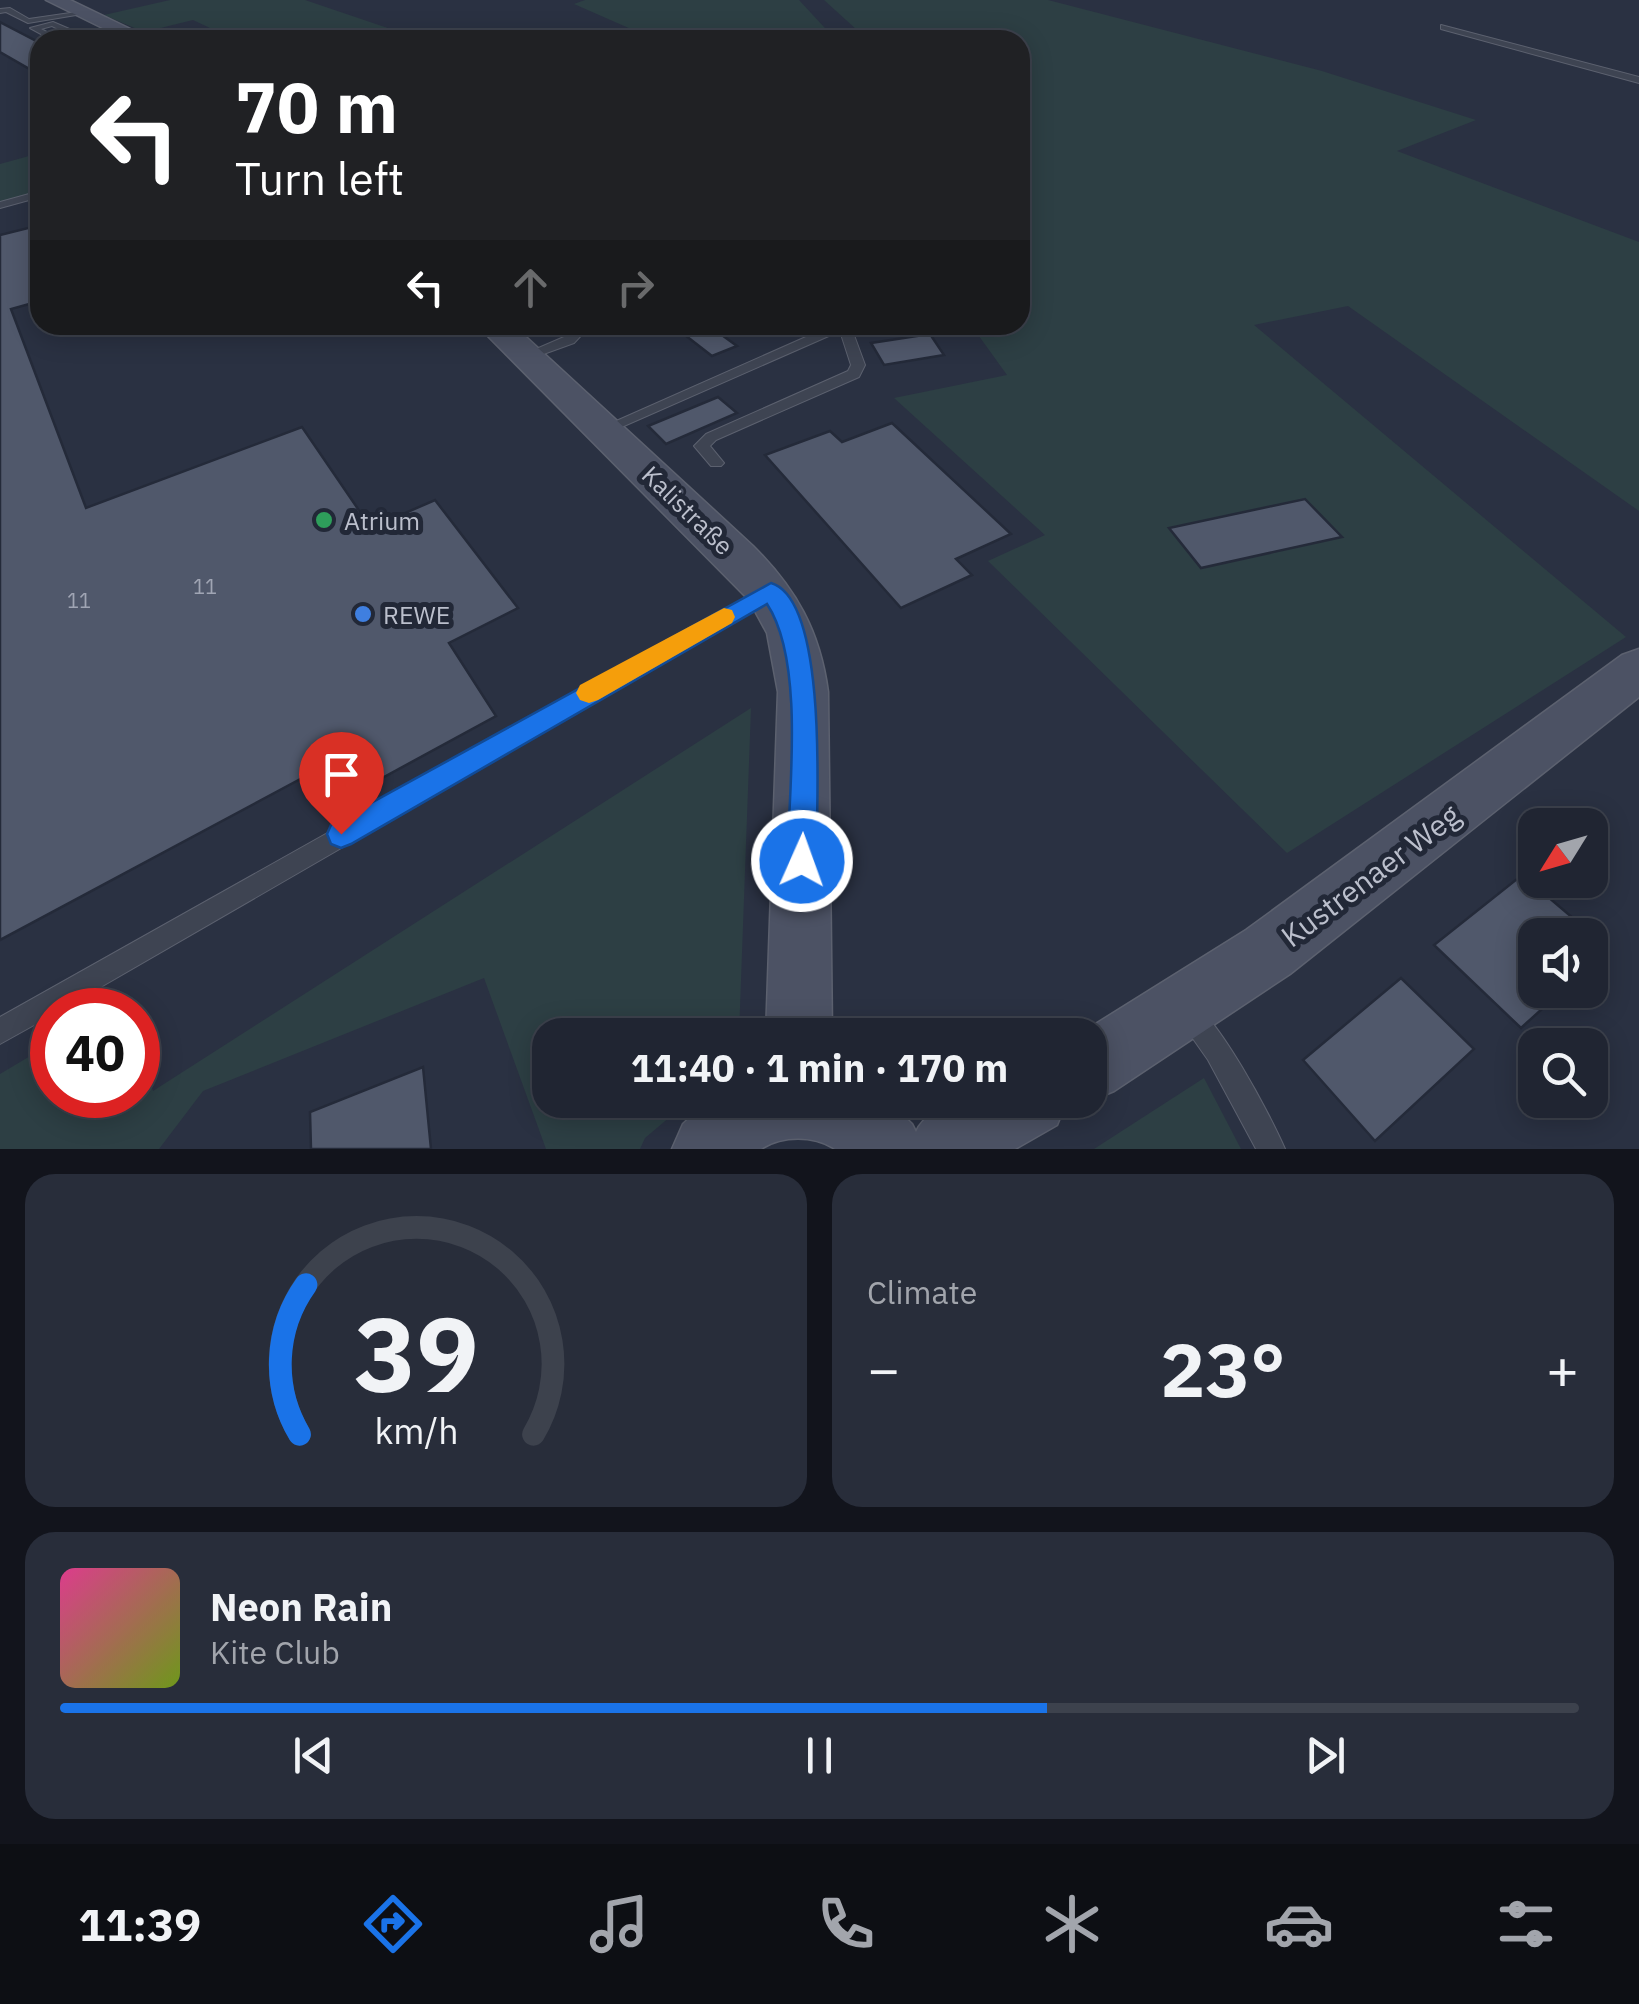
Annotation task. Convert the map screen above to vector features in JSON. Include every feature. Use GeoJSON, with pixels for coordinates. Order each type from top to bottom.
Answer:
{"type":"FeatureCollection","features":[{"type":"Feature","properties":{"kind":"street"},"geometry":{"type":"LineString","coordinates":[[54,0],[120,30]]}},
{"type":"Feature","properties":{"kind":"street","name":"Kalistraße"},"geometry":{"type":"LineString","coordinates":[[511,341],[771,591],[786,614],[795,638],[803,692],[800,1018]]}},
{"type":"Feature","properties":{"kind":"street","name":"Kustrenaer Weg"},"geometry":{"type":"LineString","coordinates":[[1107,1056],[1184,1009],[1363,882],[1639,669]]}},
{"type":"Feature","properties":{"kind":"street"},"geometry":{"type":"LineString","coordinates":[[708,1149],[744,1118]]}},
{"type":"Feature","properties":{"kind":"street"},"geometry":{"type":"LineString","coordinates":[[852,1118],[887,1149]]}},
{"type":"Feature","properties":{"kind":"street"},"geometry":{"type":"LineString","coordinates":[[945,1149],[1000,1118]]}},
{"type":"Feature","properties":{"kind":"lane"},"geometry":{"type":"LineString","coordinates":[[0,11],[7,10],[28,21],[84,13]]}},
{"type":"Feature","properties":{"kind":"lane"},"geometry":{"type":"LineString","coordinates":[[38,30],[34,28],[53,24],[66,30]]}},
{"type":"Feature","properties":{"kind":"lane"},"geometry":{"type":"LineString","coordinates":[[1444,27],[1639,80]]}},
{"type":"Feature","properties":{"kind":"lane"},"geometry":{"type":"LineString","coordinates":[[107,30],[116,28]]}},
{"type":"Feature","properties":{"kind":"lane"},"geometry":{"type":"LineString","coordinates":[[0,205],[30,197]]}},
{"type":"Feature","properties":{"kind":"lane"},"geometry":{"type":"LineString","coordinates":[[511,341],[569,340],[574,335]]}},
{"type":"Feature","properties":{"kind":"lane"},"geometry":{"type":"LineString","coordinates":[[603,430],[823,335]]}},
{"type":"Feature","properties":{"kind":"lane"},"geometry":{"type":"LineString","coordinates":[[716,463],[702,446],[711,437],[854,374],[858,365],[847,335]]}},
{"type":"Feature","properties":{"kind":"lane"},"geometry":{"type":"LineString","coordinates":[[0,1030],[771,591]]}},
{"type":"Feature","properties":{"kind":"lane"},"geometry":{"type":"LineString","coordinates":[[1184,1009],[1216,1051],[1270,1149]]}},
{"type":"Feature","properties":{"kind":"shaded area"},"geometry":{"type":"Polygon","coordinates":[[[170,0],[305,0],[394,30],[202,30],[210,28],[193,20],[139,30],[104,15],[170,0]]]}},
{"type":"Feature","properties":{"kind":"shaded area"},"geometry":{"type":"Polygon","coordinates":[[[585,0],[799,0],[827,30],[633,30],[574,4],[585,0]]]}},
{"type":"Feature","properties":{"kind":"shaded area"},"geometry":{"type":"Polygon","coordinates":[[[824,0],[1048,0],[1322,71],[1476,120],[1397,151],[1639,242],[1639,511],[1348,306],[1254,325],[1626,637],[1287,853],[988,561],[1045,535],[894,398],[1007,375],[978,335],[1030,335],[1030,30],[857,30],[824,0]]]}},
{"type":"Feature","properties":{"kind":"shaded area"},"geometry":{"type":"Polygon","coordinates":[[[30,156],[30,195],[0,204],[0,164],[30,156]]]}},
{"type":"Feature","properties":{"kind":"shaded area"},"geometry":{"type":"Polygon","coordinates":[[[751,708],[740,1018],[532,1018],[532,1110],[484,978],[203,1091],[159,1149],[0,1149],[0,1074],[30,1056],[30,1118],[160,1118],[160,1087],[751,708]]]}},
{"type":"Feature","properties":{"kind":"shaded area"},"geometry":{"type":"Polygon","coordinates":[[[1204,1078],[1241,1149],[1094,1149],[1204,1078]]]}},
{"type":"Feature","properties":{"kind":"shaded area"},"geometry":{"type":"Polygon","coordinates":[[[535,1118],[669,1118],[645,1138],[640,1149],[546,1149],[535,1118]]]}},
{"type":"Feature","properties":{"kind":"building"},"geometry":{"type":"Polygon","coordinates":[[[0,22],[30,38],[30,69],[0,52],[0,22]]]}},
{"type":"Feature","properties":{"kind":"building"},"geometry":{"type":"Polygon","coordinates":[[[30,228],[30,304],[11,309],[86,508],[302,427],[371,528],[435,500],[518,608],[449,643],[496,716],[340,801],[323,767],[0,940],[0,235],[30,228]]]}},
{"type":"Feature","properties":{"kind":"building"},"geometry":{"type":"Polygon","coordinates":[[[685,335],[722,335],[737,346],[712,356],[685,335]]]}},
{"type":"Feature","properties":{"kind":"building"},"geometry":{"type":"Polygon","coordinates":[[[931,335],[944,355],[884,365],[871,343],[931,335]]]}},
{"type":"Feature","properties":{"kind":"building"},"geometry":{"type":"Polygon","coordinates":[[[718,397],[737,413],[666,444],[648,426],[718,397]]]}},
{"type":"Feature","properties":{"kind":"building"},"geometry":{"type":"Polygon","coordinates":[[[892,423],[1011,534],[956,559],[972,575],[901,608],[765,455],[830,431],[842,442],[892,423]]]}},
{"type":"Feature","properties":{"kind":"building"},"geometry":{"type":"Polygon","coordinates":[[[1305,499],[1342,537],[1201,568],[1169,528],[1305,499]]]}},
{"type":"Feature","properties":{"kind":"building"},"geometry":{"type":"Polygon","coordinates":[[[1518,878],[1518,898],[1549,898],[1573,918],[1518,918],[1518,1008],[1543,1008],[1521,1028],[1434,945],[1518,878]]]}},
{"type":"Feature","properties":{"kind":"building"},"geometry":{"type":"Polygon","coordinates":[[[1401,978],[1474,1049],[1375,1141],[1303,1060],[1401,978]]]}},
{"type":"Feature","properties":{"kind":"building"},"geometry":{"type":"Polygon","coordinates":[[[423,1067],[431,1149],[311,1149],[310,1112],[423,1067]]]}},
{"type":"Feature","properties":{"kind":"slow traffic"},"geometry":{"type":"LineString","coordinates":[[589,693],[724,617]]}},
{"type":"Feature","properties":{"kind":"place","name":"Atrium"},"geometry":{"type":"Point","coordinates":[324,520]}},
{"type":"Feature","properties":{"kind":"place","name":"REWE"},"geometry":{"type":"Point","coordinates":[363,614]}},
{"type":"Feature","properties":{"kind":"route"},"geometry":{"type":"LineString","coordinates":[[341,834],[771,591],[786,614],[800,663],[804,751],[802,861]]}}]}
